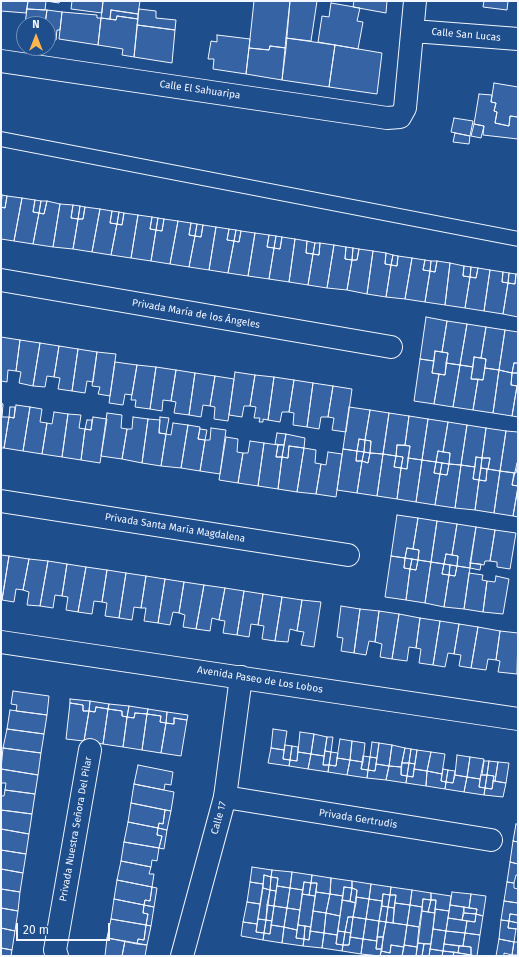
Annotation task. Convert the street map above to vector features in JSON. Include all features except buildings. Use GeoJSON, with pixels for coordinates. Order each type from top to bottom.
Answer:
{"type":"FeatureCollection","features":[{"type":"Feature","properties":{"kind":"street"},"geometry":{"type":"LineString","coordinates":[[413,31],[415,1]]}},
{"type":"Feature","properties":{"kind":"street","name":"Calle San Lucas"},"geometry":{"type":"LineString","coordinates":[[413,31],[518,39]]}},
{"type":"Feature","properties":{"kind":"street","name":"Calle El Sahuaripa"},"geometry":{"type":"LineString","coordinates":[[1,61],[379,117],[400,117],[405,108],[413,31]]}},
{"type":"Feature","properties":{"kind":"street","name":"Privada María de los Ángeles"},"geometry":{"type":"LineString","coordinates":[[1,280],[391,347]]}},
{"type":"Feature","properties":{"kind":"street","name":"Privada Santa María Magdalena"},"geometry":{"type":"LineString","coordinates":[[1,501],[348,555]]}},
{"type":"Feature","properties":{"kind":"street","name":"Avenida Paseo de Los Lobos"},"geometry":{"type":"LineString","coordinates":[[1,642],[518,719]]}},
{"type":"Feature","properties":{"kind":"street","name":"Calle 17"},"geometry":{"type":"LineString","coordinates":[[182,956],[225,797],[241,677]]}},
{"type":"Feature","properties":{"kind":"street","name":"Privada Nuestra Señora Del Pilar"},"geometry":{"type":"LineString","coordinates":[[57,956],[55,950],[90,750]]}},
{"type":"Feature","properties":{"kind":"street","name":"Privada Gertrudis"},"geometry":{"type":"LineString","coordinates":[[225,797],[491,840]]}},
{"type":"Feature","properties":{"kind":"lane"},"geometry":{"type":"LineString","coordinates":[[1,139],[518,239]]}}]}
